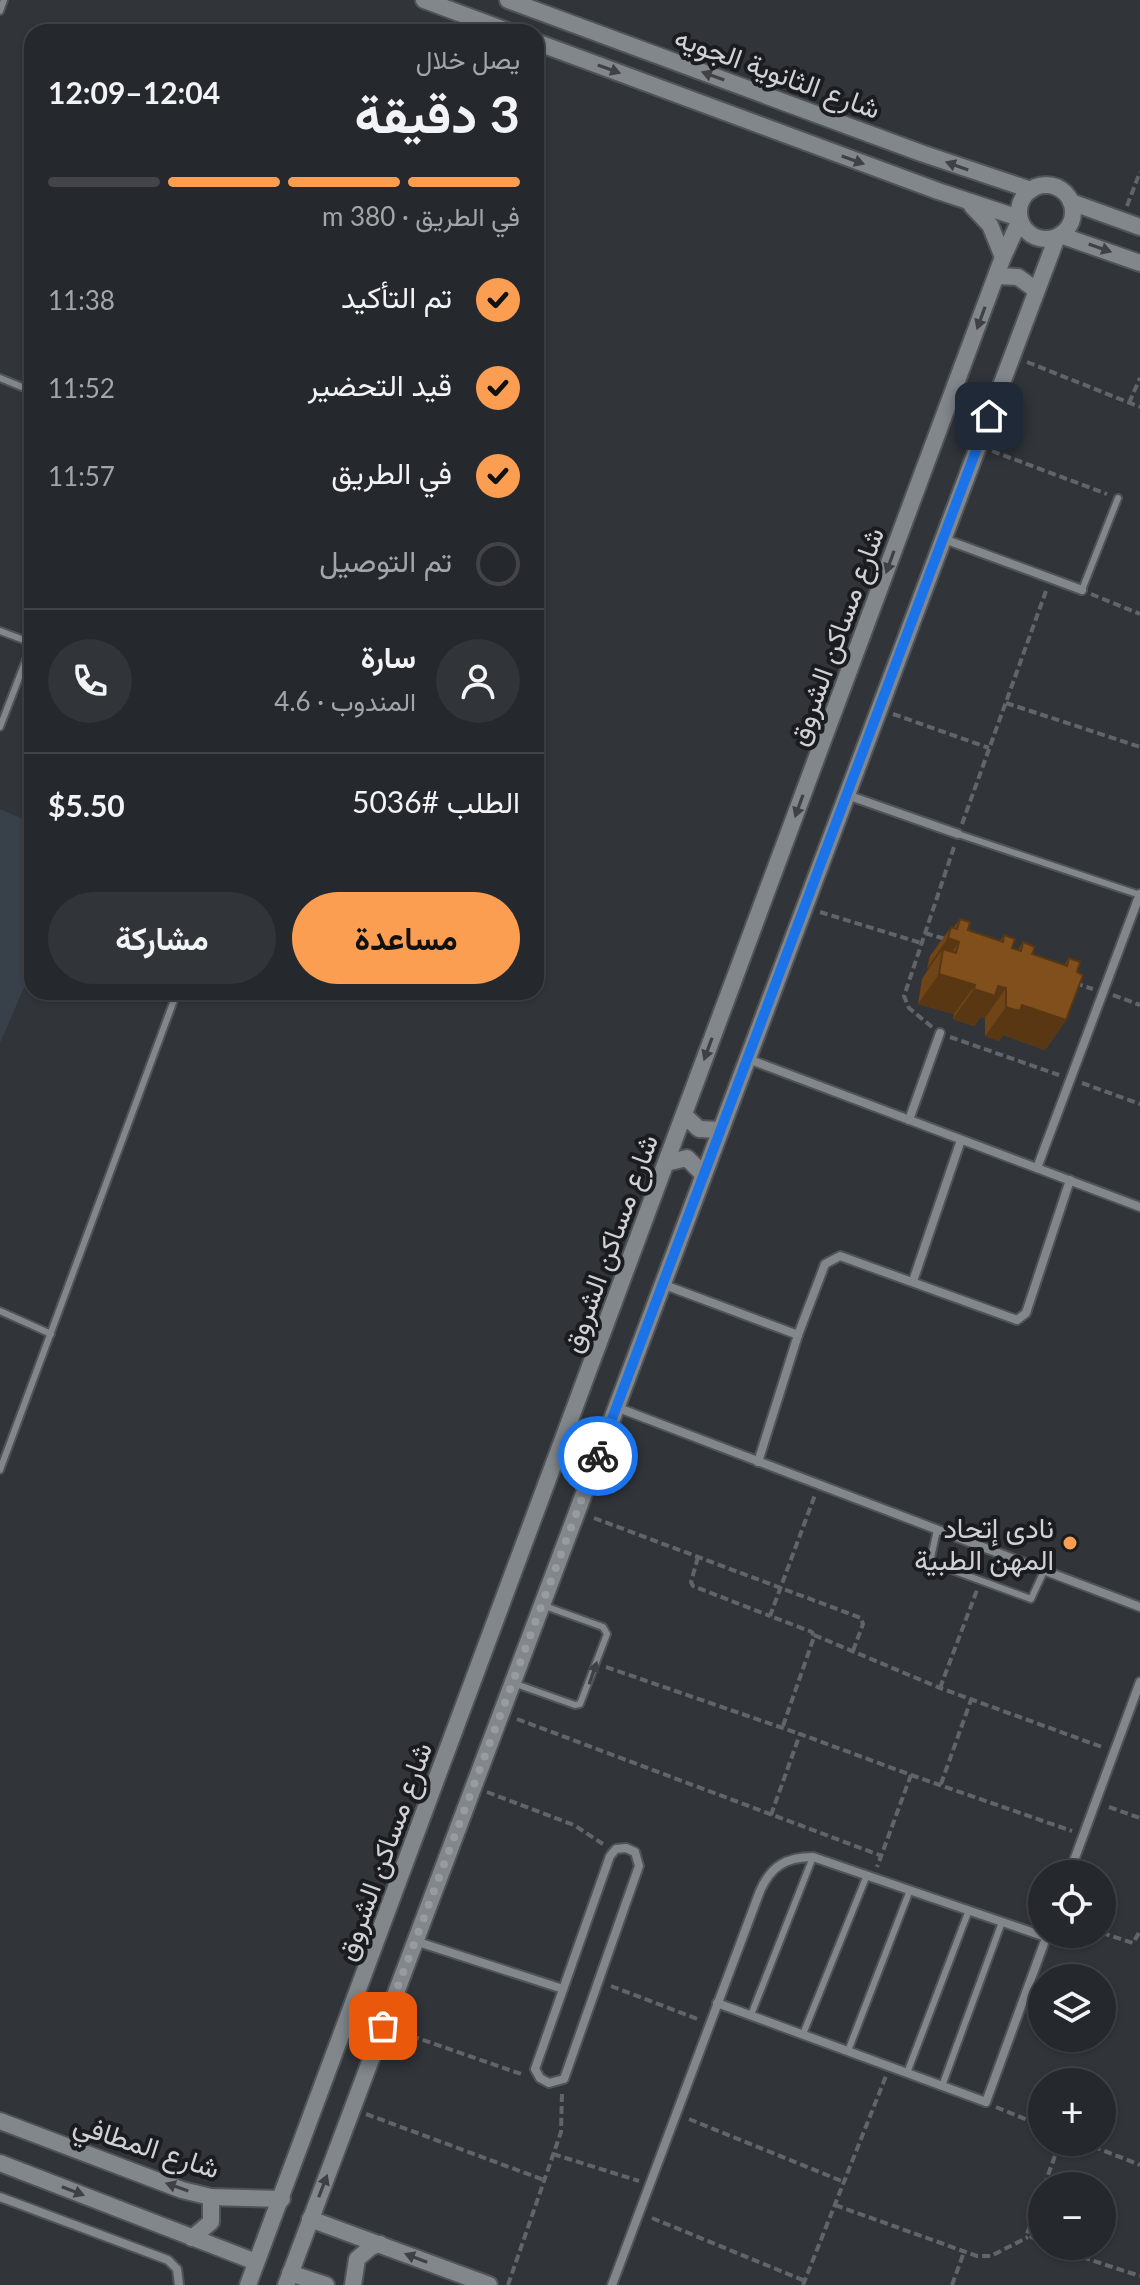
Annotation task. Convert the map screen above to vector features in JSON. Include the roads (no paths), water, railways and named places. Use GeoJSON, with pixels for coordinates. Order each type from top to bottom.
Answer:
{"type":"FeatureCollection","features":[{"type":"Feature","properties":{"kind":"street"},"geometry":{"type":"LineString","coordinates":[[424,0],[488,24]]}},
{"type":"Feature","properties":{"kind":"street","name":"شارع الثانوية الجويه"},"geometry":{"type":"LineString","coordinates":[[508,0],[948,163],[1031,190]]}},
{"type":"Feature","properties":{"kind":"street","name":"شارع الثانوية الجويه"},"geometry":{"type":"LineString","coordinates":[[544,45],[1020,219]]}},
{"type":"Feature","properties":{"kind":"street"},"geometry":{"type":"LineString","coordinates":[[326,2285],[288,2279],[1036,290],[1059,236],[1072,221],[1071,202],[1063,191],[1051,185],[1031,190],[1021,202],[1020,219],[1032,235],[1044,239],[1059,236],[1140,263]]}},
{"type":"Feature","properties":{"kind":"street"},"geometry":{"type":"LineString","coordinates":[[964,201],[990,225],[1003,257]]}},
{"type":"Feature","properties":{"kind":"street"},"geometry":{"type":"LineString","coordinates":[[1071,202],[1140,227]]}},
{"type":"Feature","properties":{"kind":"street","name":"شارع مساكن الشروق"},"geometry":{"type":"LineString","coordinates":[[248,2285],[1003,257],[1020,219]]}},
{"type":"Feature","properties":{"kind":"street"},"geometry":{"type":"LineString","coordinates":[[997,276],[1018,277],[1036,290]]}},
{"type":"Feature","properties":{"kind":"street"},"geometry":{"type":"LineString","coordinates":[[943,539],[1082,590]]}},
{"type":"Feature","properties":{"kind":"street"},"geometry":{"type":"LineString","coordinates":[[847,795],[958,834]]}},
{"type":"Feature","properties":{"kind":"street"},"geometry":{"type":"LineString","coordinates":[[1037,1168],[1140,894]]}},
{"type":"Feature","properties":{"kind":"street"},"geometry":{"type":"LineString","coordinates":[[909,1120],[940,1033]]}},
{"type":"Feature","properties":{"kind":"street"},"geometry":{"type":"LineString","coordinates":[[747,1059],[1140,1207]]}},
{"type":"Feature","properties":{"kind":"street"},"geometry":{"type":"LineString","coordinates":[[684,1115],[699,1129],[720,1130]]}},
{"type":"Feature","properties":{"kind":"street"},"geometry":{"type":"LineString","coordinates":[[913,1281],[961,1140]]}},
{"type":"Feature","properties":{"kind":"street"},"geometry":{"type":"LineString","coordinates":[[666,1163],[687,1158],[703,1174]]}},
{"type":"Feature","properties":{"kind":"street"},"geometry":{"type":"LineString","coordinates":[[758,1462],[798,1335],[825,1264],[831,1259],[848,1257],[1012,1320],[1021,1319],[1026,1313],[1070,1180]]}},
{"type":"Feature","properties":{"kind":"street"},"geometry":{"type":"LineString","coordinates":[[662,1284],[798,1335]]}},
{"type":"Feature","properties":{"kind":"street"},"geometry":{"type":"LineString","coordinates":[[616,1407],[1140,1607]]}},
{"type":"Feature","properties":{"kind":"street"},"geometry":{"type":"LineString","coordinates":[[1074,1860],[1140,1682]]}},
{"type":"Feature","properties":{"kind":"street"},"geometry":{"type":"LineString","coordinates":[[616,1849],[631,1849],[637,1856],[639,1866],[564,2079],[554,2083],[544,2081],[535,2069],[563,1989],[610,1856],[616,1849]]}},
{"type":"Feature","properties":{"kind":"street"},"geometry":{"type":"LineString","coordinates":[[612,2285],[767,1875],[780,1863],[796,1857],[813,1857],[1028,1930]]}},
{"type":"Feature","properties":{"kind":"street"},"geometry":{"type":"LineString","coordinates":[[415,1941],[563,1989]]}},
{"type":"Feature","properties":{"kind":"street"},"geometry":{"type":"LineString","coordinates":[[717,2003],[986,2102],[1042,1948]]}},
{"type":"Feature","properties":{"kind":"street","name":"شارع المطافي"},"geometry":{"type":"LineString","coordinates":[[0,2121],[182,2190],[211,2197],[282,2199]]}},
{"type":"Feature","properties":{"kind":"street"},"geometry":{"type":"LineString","coordinates":[[0,2163],[256,2262]]}},
{"type":"Feature","properties":{"kind":"street"},"geometry":{"type":"LineString","coordinates":[[0,2197],[168,2260],[177,2269],[179,2285]]}},
{"type":"Feature","properties":{"kind":"street"},"geometry":{"type":"LineString","coordinates":[[192,2238],[211,2222],[211,2197]]}},
{"type":"Feature","properties":{"kind":"street"},"geometry":{"type":"LineString","coordinates":[[310,2219],[489,2285]]}},
{"type":"Feature","properties":{"kind":"street"},"geometry":{"type":"LineString","coordinates":[[353,2285],[357,2259],[371,2247],[380,2244]]}},
{"type":"Feature","properties":{"kind":"lane"},"geometry":{"type":"LineString","coordinates":[[0,11],[4,0]]}},
{"type":"Feature","properties":{"kind":"lane"},"geometry":{"type":"LineString","coordinates":[[0,378],[24,388]]}},
{"type":"Feature","properties":{"kind":"lane"},"geometry":{"type":"LineString","coordinates":[[1082,590],[1118,498]]}},
{"type":"Feature","properties":{"kind":"lane"},"geometry":{"type":"LineString","coordinates":[[0,631],[24,640]]}},
{"type":"Feature","properties":{"kind":"lane"},"geometry":{"type":"LineString","coordinates":[[0,727],[24,664]]}},
{"type":"Feature","properties":{"kind":"lane"},"geometry":{"type":"LineString","coordinates":[[958,834],[1140,894]]}},
{"type":"Feature","properties":{"kind":"lane"},"geometry":{"type":"LineString","coordinates":[[0,1470],[174,1000]]}},
{"type":"Feature","properties":{"kind":"lane"},"geometry":{"type":"LineString","coordinates":[[0,1311],[51,1334]]}},
{"type":"Feature","properties":{"kind":"lane"},"geometry":{"type":"LineString","coordinates":[[937,1530],[930,1562],[979,1583],[1031,1599],[1044,1571]]}},
{"type":"Feature","properties":{"kind":"lane"},"geometry":{"type":"LineString","coordinates":[[512,1683],[578,1705],[584,1699],[607,1634],[604,1628],[542,1605]]}},
{"type":"Feature","properties":{"kind":"lane"},"geometry":{"type":"LineString","coordinates":[[751,2015],[813,1857]]}},
{"type":"Feature","properties":{"kind":"lane"},"geometry":{"type":"LineString","coordinates":[[803,2034],[870,1876]]}},
{"type":"Feature","properties":{"kind":"lane"},"geometry":{"type":"LineString","coordinates":[[848,2051],[910,1890]]}},
{"type":"Feature","properties":{"kind":"lane"},"geometry":{"type":"LineString","coordinates":[[907,2073],[969,1910]]}},
{"type":"Feature","properties":{"kind":"lane"},"geometry":{"type":"LineString","coordinates":[[942,2086],[1002,1922]]}},
{"type":"Feature","properties":{"kind":"place","name":"نادى إتحاد المهن الطبية"},"geometry":{"type":"Point","coordinates":[1070,1543]}}]}
